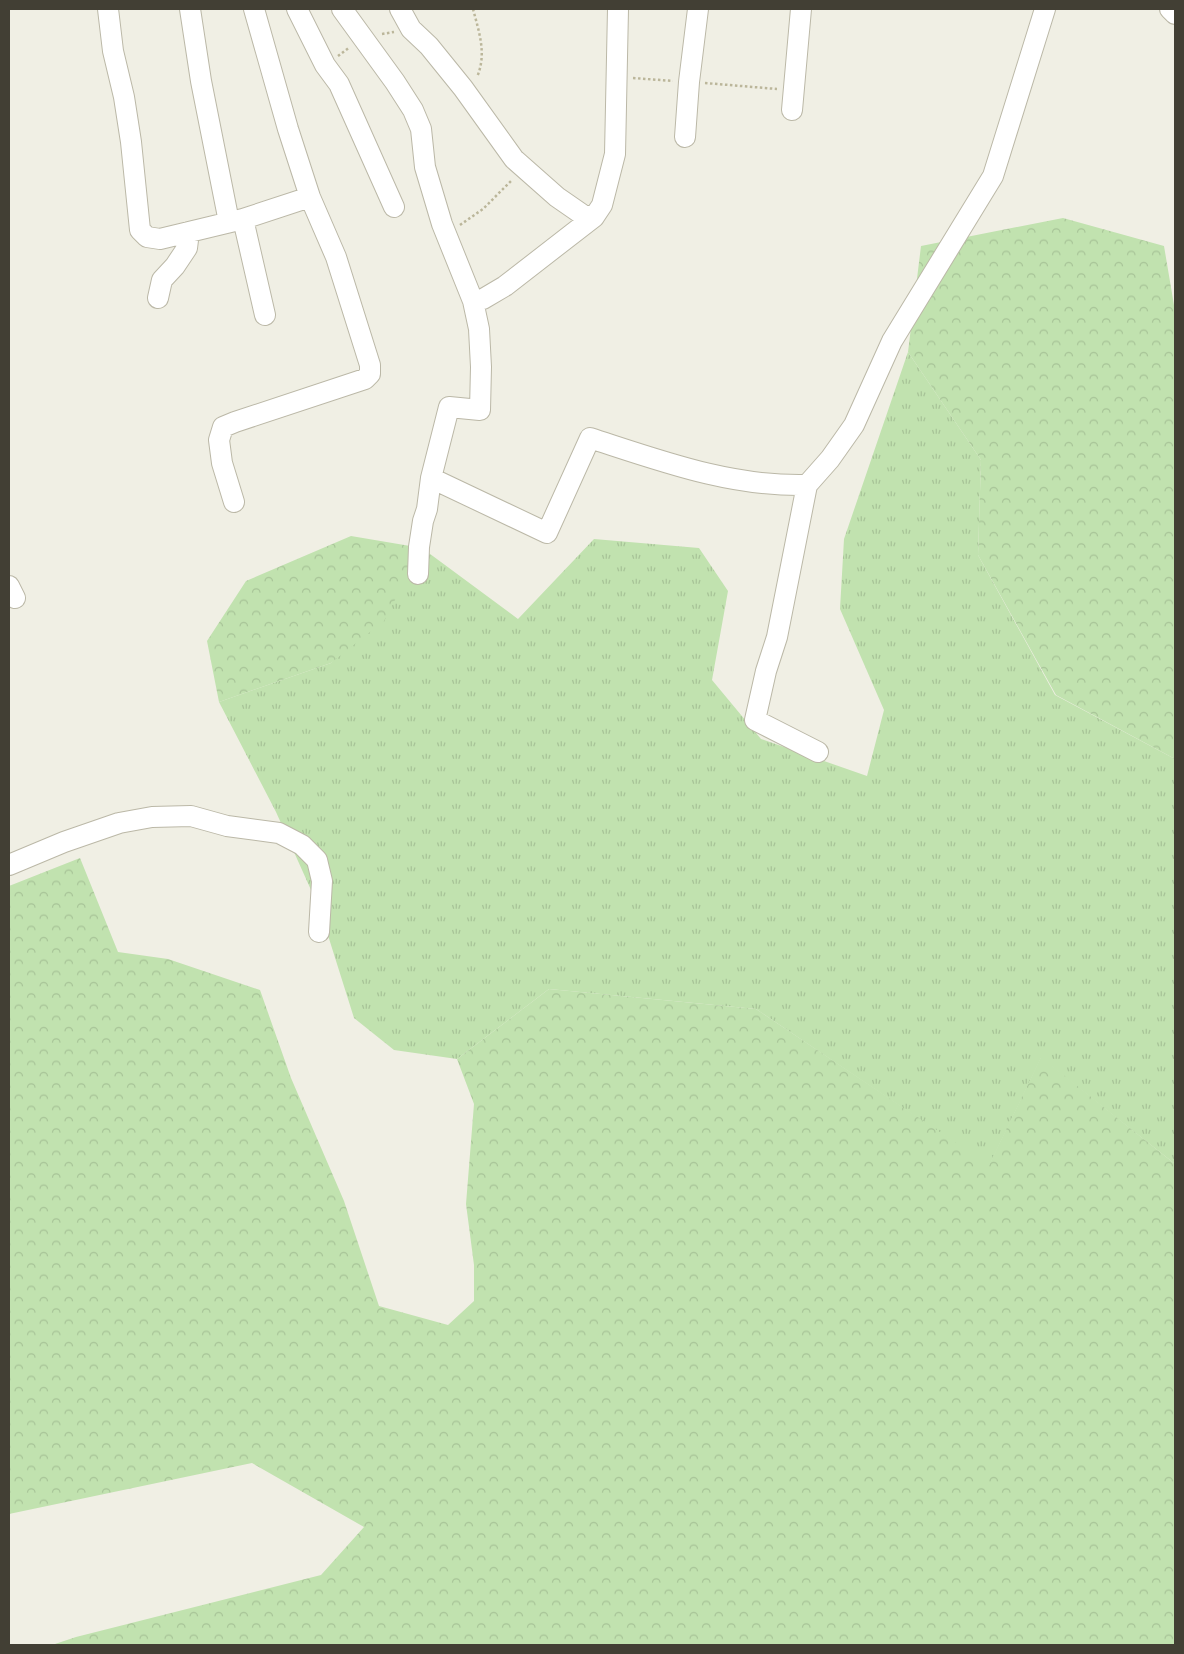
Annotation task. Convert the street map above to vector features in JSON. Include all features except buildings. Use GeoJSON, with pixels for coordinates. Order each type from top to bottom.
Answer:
{"type":"FeatureCollection","features":[{"type":"Feature","properties":{"kind":"street"},"geometry":{"type":"LineString","coordinates":[[108,9],[113,51],[124,97],[131,142],[140,230],[147,237],[160,239],[189,232],[236,220],[310,197]]}},
{"type":"Feature","properties":{"kind":"street"},"geometry":{"type":"LineString","coordinates":[[190,9],[201,81],[236,220],[265,315]]}},
{"type":"Feature","properties":{"kind":"street"},"geometry":{"type":"LineString","coordinates":[[234,502],[222,463],[219,440],[223,427],[365,379],[370,374],[370,365],[336,257],[310,197],[288,129],[254,9]]}},
{"type":"Feature","properties":{"kind":"street"},"geometry":{"type":"LineString","coordinates":[[297,9],[324,65],[339,84],[394,206]]}},
{"type":"Feature","properties":{"kind":"street"},"geometry":{"type":"LineString","coordinates":[[342,9],[413,110],[421,129],[425,167],[446,235],[473,301],[479,329],[481,367],[480,410],[448,407],[423,521],[418,574]]}},
{"type":"Feature","properties":{"kind":"street"},"geometry":{"type":"LineString","coordinates":[[400,9],[411,29],[429,46],[469,96],[514,159],[570,206],[583,215],[594,217]]}},
{"type":"Feature","properties":{"kind":"street"},"geometry":{"type":"LineString","coordinates":[[473,301],[483,299],[505,286],[594,217],[602,205],[615,154],[618,9]]}},
{"type":"Feature","properties":{"kind":"street"},"geometry":{"type":"LineString","coordinates":[[685,137],[689,82],[698,9]]}},
{"type":"Feature","properties":{"kind":"street"},"geometry":{"type":"LineString","coordinates":[[792,110],[801,9]]}},
{"type":"Feature","properties":{"kind":"street"},"geometry":{"type":"LineString","coordinates":[[818,752],[755,720],[776,637],[806,485],[830,459],[854,425],[892,342],[993,176],[1045,9]]}},
{"type":"Feature","properties":{"kind":"street"},"geometry":{"type":"LineString","coordinates":[[1170,9],[1175,14]]}},
{"type":"Feature","properties":{"kind":"street"},"geometry":{"type":"LineString","coordinates":[[158,298],[162,280],[175,266],[187,248],[189,232]]}},
{"type":"Feature","properties":{"kind":"street"},"geometry":{"type":"LineString","coordinates":[[431,478],[547,533],[590,438],[702,473],[740,481],[806,485]]}},
{"type":"Feature","properties":{"kind":"street"},"geometry":{"type":"LineString","coordinates":[[9,865],[64,842],[119,823],[152,817],[191,816],[227,826],[279,833],[302,845],[317,860],[322,880],[319,932]]}},
{"type":"Feature","properties":{"kind":"path"},"geometry":{"type":"LineString","coordinates":[[469,96],[481,68],[482,42],[473,9]]}},
{"type":"Feature","properties":{"kind":"path"},"geometry":{"type":"LineString","coordinates":[[446,235],[483,210],[523,167]]}},
{"type":"Feature","properties":{"kind":"green space"},"geometry":{"type":"Polygon","coordinates":[[[1063,218],[1164,246],[1175,311],[1175,759],[1056,695],[978,555],[981,460],[908,352],[921,246],[1063,218]]]}},
{"type":"Feature","properties":{"kind":"green space"},"geometry":{"type":"Polygon","coordinates":[[[908,352],[981,460],[978,555],[1055,695],[1175,759],[1175,1164],[1041,1058],[989,1166],[756,1009],[549,989],[457,1059],[394,1050],[354,1018],[320,910],[276,812],[219,702],[331,663],[422,548],[518,619],[594,539],[699,548],[728,591],[712,680],[761,739],[867,776],[884,710],[840,609],[844,539],[908,352]]]}},
{"type":"Feature","properties":{"kind":"green space"},"geometry":{"type":"Polygon","coordinates":[[[351,536],[422,548],[384,621],[331,663],[219,702],[207,641],[246,581],[351,536]]]}},
{"type":"Feature","properties":{"kind":"green space"},"geometry":{"type":"Polygon","coordinates":[[[80,858],[118,952],[168,959],[260,990],[291,1078],[344,1201],[379,1306],[448,1325],[474,1301],[474,1265],[466,1204],[474,1104],[457,1059],[549,989],[756,1009],[989,1165],[1041,1057],[1175,1164],[1175,1645],[52,1645],[76,1637],[321,1575],[364,1527],[252,1463],[9,1514],[9,886],[80,858]]]}}]}
